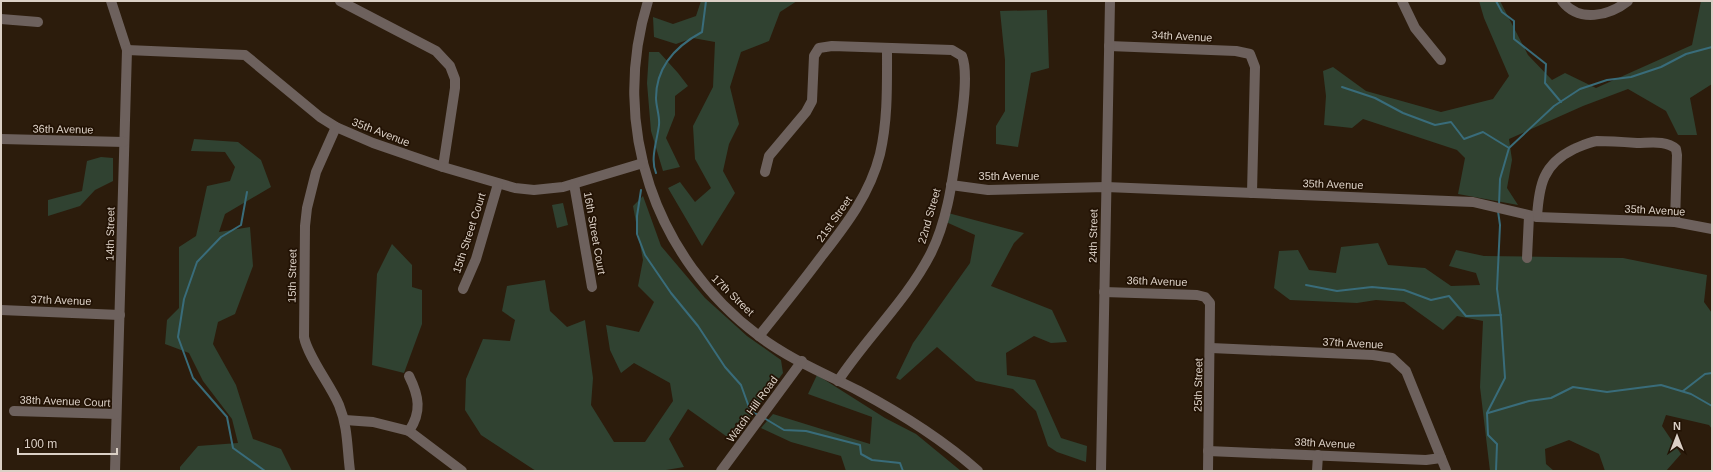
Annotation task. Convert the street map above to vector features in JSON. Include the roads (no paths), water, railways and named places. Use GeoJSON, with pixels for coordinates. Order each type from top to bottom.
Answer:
{"type":"FeatureCollection","features":[{"type":"Feature","properties":{"kind":"street","name":"14th Street"},"geometry":{"type":"LineString","coordinates":[[111,1],[127,50],[115,471]]}},
{"type":"Feature","properties":{"kind":"street","name":"17th Street"},"geometry":{"type":"LineString","coordinates":[[648,1],[639,32],[634,75],[636,122],[643,163],[653,196],[678,248],[708,290],[759,336],[917,424],[954,450],[978,471]]}},
{"type":"Feature","properties":{"kind":"street","name":"24th Street"},"geometry":{"type":"LineString","coordinates":[[1101,471],[1110,1]]}},
{"type":"Feature","properties":{"kind":"street"},"geometry":{"type":"LineString","coordinates":[[1402,1],[1415,28],[1441,60]]}},
{"type":"Feature","properties":{"kind":"street"},"geometry":{"type":"LineString","coordinates":[[1562,1],[1568,9],[1577,13],[1592,15],[1616,9],[1628,1]]}},
{"type":"Feature","properties":{"kind":"street"},"geometry":{"type":"LineString","coordinates":[[344,2],[436,51],[450,66],[455,79],[455,88],[443,167]]}},
{"type":"Feature","properties":{"kind":"street"},"geometry":{"type":"LineString","coordinates":[[1,19],[38,22]]}},
{"type":"Feature","properties":{"kind":"street"},"geometry":{"type":"LineString","coordinates":[[765,172],[769,156],[806,112],[812,101],[814,56],[819,48],[832,46],[887,48]]}},
{"type":"Feature","properties":{"kind":"street","name":"34th Avenue"},"geometry":{"type":"LineString","coordinates":[[1109,46],[1236,51],[1247,52],[1252,57],[1255,67],[1252,193]]}},
{"type":"Feature","properties":{"kind":"street","name":"22nd Street"},"geometry":{"type":"LineString","coordinates":[[838,381],[850,362],[912,285],[922,269],[937,239],[951,185],[963,103],[964,62],[960,54],[952,50],[887,48]]}},
{"type":"Feature","properties":{"kind":"street","name":"21st Street"},"geometry":{"type":"LineString","coordinates":[[759,336],[787,303],[846,225],[858,208],[867,189],[879,156],[884,134],[887,102],[887,48]]}},
{"type":"Feature","properties":{"kind":"street","name":"35th Avenue"},"geometry":{"type":"LineString","coordinates":[[127,50],[245,55],[320,117],[336,127],[373,143],[498,184],[534,190],[574,184],[643,163]]}},
{"type":"Feature","properties":{"kind":"street","name":"15th Street"},"geometry":{"type":"LineString","coordinates":[[336,127],[316,172],[307,208],[305,226],[304,337],[309,351],[331,388],[345,420],[349,444],[350,471]]}},
{"type":"Feature","properties":{"kind":"street"},"geometry":{"type":"LineString","coordinates":[[1527,258],[1533,216],[1540,189],[1552,163],[1558,158],[1590,143],[1620,137],[1663,143],[1676,149],[1675,222]]}},
{"type":"Feature","properties":{"kind":"street","name":"36th Avenue"},"geometry":{"type":"LineString","coordinates":[[1,139],[124,142]]}},
{"type":"Feature","properties":{"kind":"street","name":"15th Street Court"},"geometry":{"type":"LineString","coordinates":[[463,289],[476,259],[498,184]]}},
{"type":"Feature","properties":{"kind":"street","name":"16th Street Court"},"geometry":{"type":"LineString","coordinates":[[574,184],[592,287]]}},
{"type":"Feature","properties":{"kind":"street","name":"35th Avenue"},"geometry":{"type":"LineString","coordinates":[[951,185],[988,190],[1106,187],[1473,202],[1533,216],[1675,222],[1712,229]]}},
{"type":"Feature","properties":{"kind":"street","name":"36th Avenue"},"geometry":{"type":"LineString","coordinates":[[1104,292],[1197,295],[1209,300]]}},
{"type":"Feature","properties":{"kind":"street","name":"25th Street"},"geometry":{"type":"LineString","coordinates":[[1208,471],[1212,307],[1209,300]]}},
{"type":"Feature","properties":{"kind":"street","name":"37th Avenue"},"geometry":{"type":"LineString","coordinates":[[1,310],[120,315]]}},
{"type":"Feature","properties":{"kind":"street","name":"37th Avenue"},"geometry":{"type":"LineString","coordinates":[[1211,348],[1373,355],[1392,358],[1406,370],[1446,470]]}},
{"type":"Feature","properties":{"kind":"street","name":"Watch Hill Road"},"geometry":{"type":"LineString","coordinates":[[721,471],[802,361]]}},
{"type":"Feature","properties":{"kind":"street"},"geometry":{"type":"LineString","coordinates":[[409,431],[416,421],[418,411],[417,391],[410,376]]}},
{"type":"Feature","properties":{"kind":"street","name":"38th Avenue Court"},"geometry":{"type":"LineString","coordinates":[[14,411],[116,414]]}},
{"type":"Feature","properties":{"kind":"street"},"geometry":{"type":"LineString","coordinates":[[345,420],[373,422],[409,431],[462,471]]}},
{"type":"Feature","properties":{"kind":"street","name":"38th Avenue"},"geometry":{"type":"LineString","coordinates":[[1208,451],[1426,460],[1441,458]]}},
{"type":"Feature","properties":{"kind":"street"},"geometry":{"type":"LineString","coordinates":[[1317,471],[1318,455]]}},
{"type":"Feature","properties":{"kind":"waterway"},"geometry":{"type":"LineString","coordinates":[[656,173],[654,168],[654,150],[659,125],[656,98],[657,87],[664,67],[669,59],[684,44],[702,32],[706,1]]}},
{"type":"Feature","properties":{"kind":"waterway"},"geometry":{"type":"LineString","coordinates":[[1496,1],[1502,12],[1514,21],[1514,39],[1546,64],[1545,83],[1561,102]]}},
{"type":"Feature","properties":{"kind":"waterway"},"geometry":{"type":"LineString","coordinates":[[1499,205],[1500,179],[1509,148],[1554,106],[1580,89],[1607,80],[1631,77],[1661,67],[1686,54],[1712,47]]}},
{"type":"Feature","properties":{"kind":"waterway"},"geometry":{"type":"LineString","coordinates":[[1342,87],[1375,98],[1403,113],[1435,125],[1451,122],[1464,139],[1483,132],[1509,148]]}},
{"type":"Feature","properties":{"kind":"waterway"},"geometry":{"type":"LineString","coordinates":[[641,190],[637,216],[637,234],[645,255],[671,293],[698,326],[725,367],[741,385],[750,410],[758,415]]}},
{"type":"Feature","properties":{"kind":"waterway"},"geometry":{"type":"LineString","coordinates":[[247,192],[241,225],[221,237],[197,262],[184,299],[178,337],[193,378],[227,417],[233,448],[265,471]]}},
{"type":"Feature","properties":{"kind":"waterway"},"geometry":{"type":"LineString","coordinates":[[1496,471],[1497,444],[1488,435],[1487,413],[1505,378],[1501,318],[1497,289],[1500,225],[1498,211]]}},
{"type":"Feature","properties":{"kind":"waterway"},"geometry":{"type":"LineString","coordinates":[[1306,285],[1337,291],[1372,287],[1404,290],[1431,300],[1449,296],[1466,316],[1501,315]]}},
{"type":"Feature","properties":{"kind":"waterway"},"geometry":{"type":"LineString","coordinates":[[1683,391],[1705,374],[1712,373]]}},
{"type":"Feature","properties":{"kind":"waterway"},"geometry":{"type":"LineString","coordinates":[[1488,413],[1529,401],[1551,398],[1573,387],[1607,392],[1661,385],[1691,394],[1712,406]]}},
{"type":"Feature","properties":{"kind":"waterway"},"geometry":{"type":"LineString","coordinates":[[764,418],[784,430],[806,431],[860,445],[861,454],[872,460],[900,463],[903,471]]}}]}
